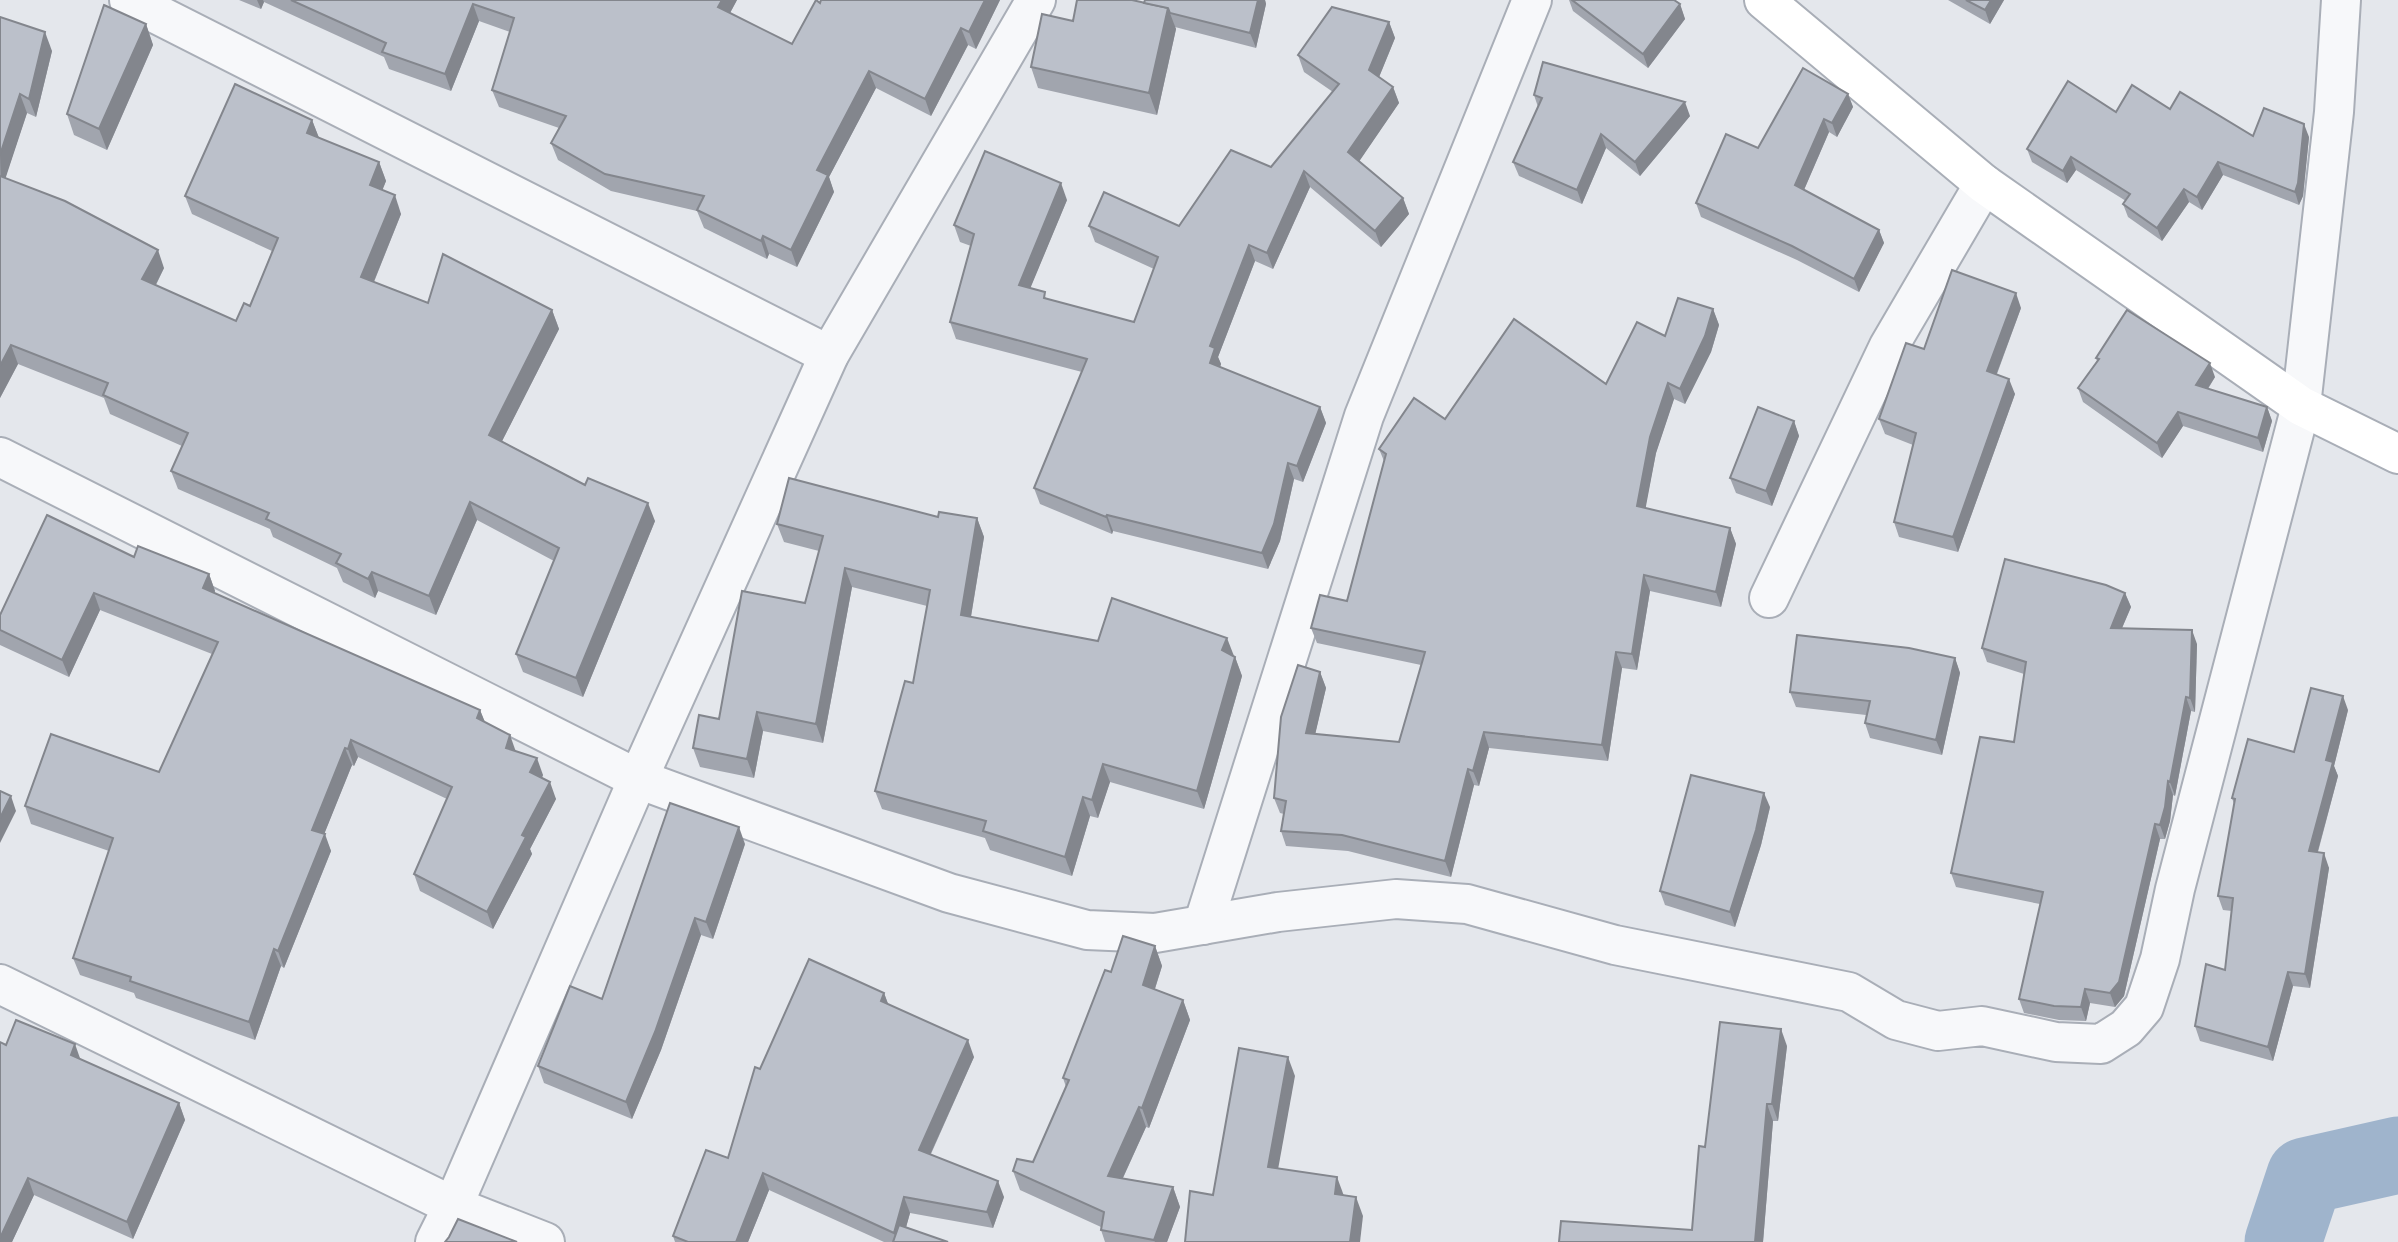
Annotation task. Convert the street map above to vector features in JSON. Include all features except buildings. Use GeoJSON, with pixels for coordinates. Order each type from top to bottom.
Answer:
{"type":"FeatureCollection","features":[{"type":"Feature","properties":{"kind":"street"},"geometry":{"type":"LineString","coordinates":[[130,0],[829,355]]}},
{"type":"Feature","properties":{"kind":"street"},"geometry":{"type":"LineString","coordinates":[[435,1242],[638,779],[829,355],[1036,0]]}},
{"type":"Feature","properties":{"kind":"street"},"geometry":{"type":"LineString","coordinates":[[1203,925],[1364,416],[1532,0]]}},
{"type":"Feature","properties":{"kind":"street"},"geometry":{"type":"LineString","coordinates":[[1764,0],[1984,184],[2301,406],[2398,454]]}},
{"type":"Feature","properties":{"kind":"street"},"geometry":{"type":"LineString","coordinates":[[0,457],[638,779],[949,893],[1087,930],[1155,933],[1278,912],[1395,900],[1467,904],[1615,945],[1849,992],[1896,1020],[1938,1031],[1982,1026],[2056,1042],[2101,1044],[2126,1028],[2144,1007],[2160,959],[2175,889],[2301,406],[2334,112],[2341,0]]}},
{"type":"Feature","properties":{"kind":"street"},"geometry":{"type":"LineString","coordinates":[[1769,598],[1889,346],[1984,184]]}},
{"type":"Feature","properties":{"kind":"street"},"geometry":{"type":"LineString","coordinates":[[0,985],[453,1206],[545,1242]]}},
{"type":"Feature","properties":{"kind":"waterway"},"geometry":{"type":"LineString","coordinates":[[2283,1242],[2305,1176],[2398,1155]]}}]}
